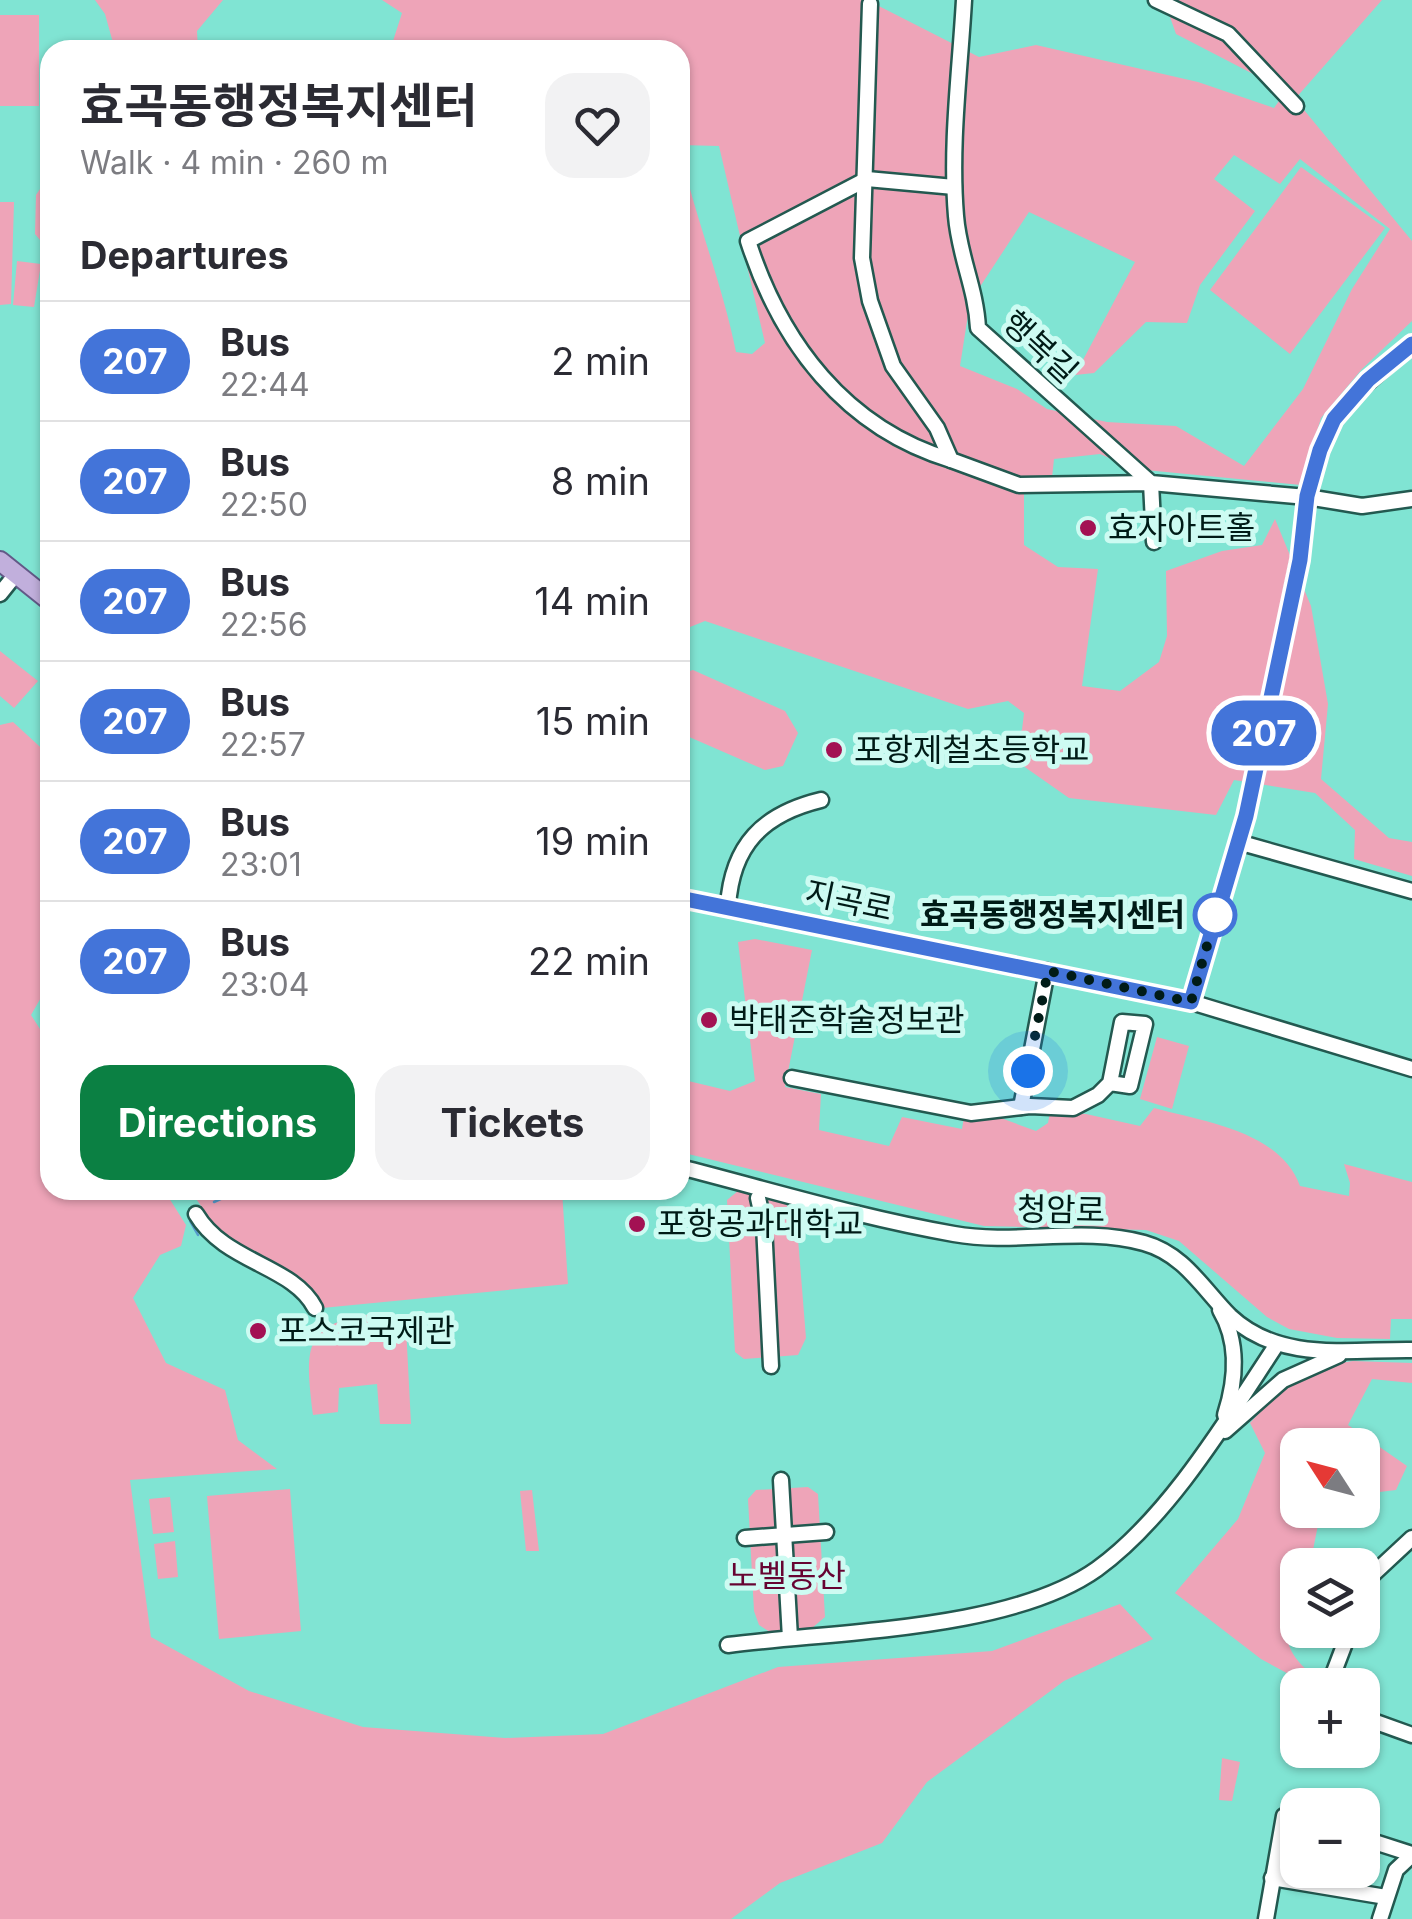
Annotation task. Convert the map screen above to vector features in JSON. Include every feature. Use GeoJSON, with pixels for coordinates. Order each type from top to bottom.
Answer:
{"type":"FeatureCollection","features":[{"type":"Feature","properties":{"kind":"main road"},"geometry":{"type":"LineString","coordinates":[[0,561],[40,593]]}},
{"type":"Feature","properties":{"kind":"street","name":"행복길"},"geometry":{"type":"LineString","coordinates":[[964,0],[954,186],[964,266],[976,292],[978,328],[1151,483]]}},
{"type":"Feature","properties":{"kind":"street"},"geometry":{"type":"LineString","coordinates":[[1156,0],[1228,34],[1296,106]]}},
{"type":"Feature","properties":{"kind":"street"},"geometry":{"type":"LineString","coordinates":[[872,1],[862,258],[870,301],[893,366],[937,428],[951,460]]}},
{"type":"Feature","properties":{"kind":"street"},"geometry":{"type":"LineString","coordinates":[[954,186],[867,179],[748,241],[778,316],[829,386],[863,417],[914,449],[1019,486],[1151,483],[1307,496],[1362,506],[1412,499]]}},
{"type":"Feature","properties":{"kind":"street"},"geometry":{"type":"LineString","coordinates":[[1191,1002],[1238,842],[1300,560],[1307,496],[1334,419],[1368,380],[1412,344]]}},
{"type":"Feature","properties":{"kind":"street"},"geometry":{"type":"LineString","coordinates":[[1151,483],[1154,542]]}},
{"type":"Feature","properties":{"kind":"street"},"geometry":{"type":"LineString","coordinates":[[0,594],[16,574]]}},
{"type":"Feature","properties":{"kind":"street"},"geometry":{"type":"LineString","coordinates":[[728,906],[734,870],[752,836],[784,808],[821,800]]}},
{"type":"Feature","properties":{"kind":"street"},"geometry":{"type":"LineString","coordinates":[[1238,842],[1412,891]]}},
{"type":"Feature","properties":{"kind":"street","name":"지곡로"},"geometry":{"type":"LineString","coordinates":[[690,900],[1191,1002],[1412,1069]]}},
{"type":"Feature","properties":{"kind":"street"},"geometry":{"type":"LineString","coordinates":[[1021,1107],[1048,971]]}},
{"type":"Feature","properties":{"kind":"street"},"geometry":{"type":"LineString","coordinates":[[792,1078],[956,1112],[1073,1108],[1110,1083]]}},
{"type":"Feature","properties":{"kind":"street","name":"청암로"},"geometry":{"type":"LineString","coordinates":[[690,1169],[953,1234],[1133,1240],[1168,1253],[1232,1317],[1276,1344],[1306,1351],[1412,1350]]}},
{"type":"Feature","properties":{"kind":"street"},"geometry":{"type":"LineString","coordinates":[[758,1198],[764,1225],[771,1366]]}},
{"type":"Feature","properties":{"kind":"street"},"geometry":{"type":"LineString","coordinates":[[196,1214],[204,1227],[240,1257],[304,1290],[315,1308]]}},
{"type":"Feature","properties":{"kind":"street"},"geometry":{"type":"LineString","coordinates":[[1206,1288],[1226,1320],[1233,1347],[1232,1384],[1220,1428]]}},
{"type":"Feature","properties":{"kind":"street"},"geometry":{"type":"LineString","coordinates":[[728,1645],[1000,1612],[1060,1590],[1096,1570],[1118,1550],[1209,1444],[1276,1344]]}},
{"type":"Feature","properties":{"kind":"street"},"geometry":{"type":"LineString","coordinates":[[1209,1444],[1283,1380],[1354,1350]]}},
{"type":"Feature","properties":{"kind":"street"},"geometry":{"type":"LineString","coordinates":[[781,1480],[790,1638]]}},
{"type":"Feature","properties":{"kind":"street"},"geometry":{"type":"LineString","coordinates":[[745,1538],[826,1532]]}},
{"type":"Feature","properties":{"kind":"street"},"geometry":{"type":"LineString","coordinates":[[1380,1568],[1412,1538]]}},
{"type":"Feature","properties":{"kind":"street"},"geometry":{"type":"LineString","coordinates":[[1380,1724],[1412,1736]]}},
{"type":"Feature","properties":{"kind":"street"},"geometry":{"type":"LineString","coordinates":[[1266,1919],[1280,1839]]}},
{"type":"Feature","properties":{"kind":"street"},"geometry":{"type":"LineString","coordinates":[[1380,1844],[1412,1855]]}},
{"type":"Feature","properties":{"kind":"street"},"geometry":{"type":"LineString","coordinates":[[1380,1919],[1399,1864],[1412,1855]]}},
{"type":"Feature","properties":{"kind":"street"},"geometry":{"type":"LineString","coordinates":[[1272,1878],[1386,1897]]}},
{"type":"Feature","properties":{"kind":"green space"},"geometry":{"type":"Polygon","coordinates":[[[95,0],[223,0],[197,31],[197,40],[112,40],[105,14],[95,0]]]}},
{"type":"Feature","properties":{"kind":"green space"},"geometry":{"type":"Polygon","coordinates":[[[382,0],[867,0],[979,57],[1036,45],[1198,82],[1274,108],[1286,91],[1176,34],[1164,0],[1382,0],[1295,99],[1412,241],[1412,321],[1362,369],[1321,418],[1301,485],[1135,469],[1100,454],[1054,459],[1052,478],[1024,493],[1024,545],[1058,567],[1098,569],[1082,686],[1120,691],[1159,662],[1167,636],[1166,571],[1222,551],[1262,545],[1275,519],[1311,606],[1328,704],[1321,779],[1389,838],[1412,842],[1412,876],[1354,859],[1355,830],[1315,793],[1234,780],[1216,815],[1069,798],[999,749],[1022,730],[1024,713],[1008,701],[968,709],[705,621],[690,627],[690,188],[736,352],[752,354],[765,343],[719,146],[690,145],[690,40],[393,40],[402,13],[382,0]],[[1234,155],[1214,179],[1255,211],[1200,285],[1187,323],[1146,322],[1094,373],[1075,375],[1135,262],[1029,212],[970,302],[960,366],[1017,389],[1047,409],[1107,422],[1176,426],[1244,466],[1303,389],[1352,289],[1390,229],[1300,159],[1280,184],[1234,155]]]}},
{"type":"Feature","properties":{"kind":"green space"},"geometry":{"type":"Polygon","coordinates":[[[0,15],[39,15],[39,106],[0,106],[0,15]]]}},
{"type":"Feature","properties":{"kind":"green space"},"geometry":{"type":"Polygon","coordinates":[[[1301,167],[1385,228],[1290,354],[1210,290],[1301,167]]]}},
{"type":"Feature","properties":{"kind":"green space"},"geometry":{"type":"Polygon","coordinates":[[[40,189],[40,240],[35,234],[36,195],[40,189]]]}},
{"type":"Feature","properties":{"kind":"green space"},"geometry":{"type":"Polygon","coordinates":[[[0,202],[14,202],[11,304],[0,305],[0,202]]]}},
{"type":"Feature","properties":{"kind":"green space"},"geometry":{"type":"Polygon","coordinates":[[[17,261],[40,264],[34,307],[13,305],[17,261]]]}},
{"type":"Feature","properties":{"kind":"green space"},"geometry":{"type":"Polygon","coordinates":[[[0,651],[38,681],[14,708],[0,696],[0,651]]]}},
{"type":"Feature","properties":{"kind":"green space"},"geometry":{"type":"Polygon","coordinates":[[[690,671],[785,711],[798,733],[783,766],[765,770],[690,737],[690,671]]]}},
{"type":"Feature","properties":{"kind":"green space"},"geometry":{"type":"Polygon","coordinates":[[[13,722],[40,747],[40,999],[31,1015],[40,1029],[40,1200],[170,1200],[186,1225],[181,1246],[160,1255],[133,1298],[166,1363],[225,1390],[238,1440],[277,1469],[130,1480],[151,1637],[249,1691],[363,1727],[505,1738],[603,1734],[778,1667],[992,1651],[1120,1604],[1153,1639],[1064,1681],[927,1782],[882,1843],[780,1883],[731,1919],[0,1919],[0,725],[13,722]]]}},
{"type":"Feature","properties":{"kind":"green space"},"geometry":{"type":"Polygon","coordinates":[[[755,939],[812,950],[785,1087],[821,1094],[819,1130],[889,1146],[902,1117],[962,1129],[964,1117],[998,1117],[1036,1131],[1048,1123],[1050,1112],[1086,1114],[1140,1126],[1154,1108],[1217,1124],[1258,1141],[1290,1167],[1300,1186],[1349,1196],[1344,1164],[1412,1182],[1412,1319],[1391,1319],[1390,1339],[1337,1338],[1289,1329],[1267,1317],[1179,1241],[1146,1230],[984,1226],[690,1154],[690,1081],[730,1091],[755,1081],[738,942],[755,939]]]}},
{"type":"Feature","properties":{"kind":"green space"},"geometry":{"type":"Polygon","coordinates":[[[1157,1037],[1189,1046],[1172,1109],[1140,1099],[1157,1037]]]}},
{"type":"Feature","properties":{"kind":"green space"},"geometry":{"type":"Polygon","coordinates":[[[738,1191],[781,1200],[796,1214],[806,1338],[798,1355],[744,1359],[735,1352],[727,1200],[738,1191]]]}},
{"type":"Feature","properties":{"kind":"green space"},"geometry":{"type":"Polygon","coordinates":[[[197,1200],[563,1200],[568,1284],[322,1308],[303,1285],[238,1250],[197,1200]]]}},
{"type":"Feature","properties":{"kind":"green space"},"geometry":{"type":"Polygon","coordinates":[[[379,1313],[406,1327],[411,1424],[380,1424],[377,1384],[339,1388],[338,1412],[313,1415],[309,1371],[314,1342],[335,1323],[379,1313]]]}},
{"type":"Feature","properties":{"kind":"green space"},"geometry":{"type":"Polygon","coordinates":[[[1412,1363],[1412,1383],[1372,1379],[1348,1425],[1352,1428],[1280,1428],[1280,1528],[1317,1528],[1313,1548],[1280,1548],[1280,1648],[1291,1648],[1305,1668],[1280,1669],[1175,1593],[1238,1519],[1265,1453],[1250,1423],[1295,1382],[1337,1364],[1412,1363]]]}},
{"type":"Feature","properties":{"kind":"green space"},"geometry":{"type":"Polygon","coordinates":[[[1380,1447],[1407,1466],[1396,1490],[1380,1492],[1380,1447]]]}},
{"type":"Feature","properties":{"kind":"green space","name":"노벨동산"},"geometry":{"type":"Polygon","coordinates":[[[808,1487],[818,1494],[825,1617],[812,1628],[770,1632],[759,1625],[754,1611],[748,1499],[756,1490],[808,1487]]]}},
{"type":"Feature","properties":{"kind":"green space"},"geometry":{"type":"Polygon","coordinates":[[[290,1489],[301,1631],[219,1639],[207,1496],[290,1489]]]}},
{"type":"Feature","properties":{"kind":"green space"},"geometry":{"type":"Polygon","coordinates":[[[532,1490],[539,1551],[526,1551],[520,1491],[532,1490]]]}},
{"type":"Feature","properties":{"kind":"green space"},"geometry":{"type":"Polygon","coordinates":[[[170,1497],[174,1532],[153,1534],[149,1499],[170,1497]]]}},
{"type":"Feature","properties":{"kind":"green space"},"geometry":{"type":"Polygon","coordinates":[[[175,1541],[178,1577],[158,1579],[154,1544],[175,1541]]]}},
{"type":"Feature","properties":{"kind":"green space"},"geometry":{"type":"Polygon","coordinates":[[[1222,1758],[1240,1762],[1232,1801],[1219,1800],[1222,1758]]]}},
{"type":"Feature","properties":{"kind":"waterway"},"geometry":{"type":"LineString","coordinates":[[214,1202],[218,1200]]}},
{"type":"Feature","properties":{"kind":"waterway"},"geometry":{"type":"LineString","coordinates":[[190,1221],[198,1235]]}},
{"type":"Feature","properties":{"kind":"bus line","name":"207"},"geometry":{"type":"LineString","coordinates":[[690,900],[1191,1002],[1246,816],[1300,560],[1307,496],[1320,450],[1334,419],[1368,380],[1412,344]]}},
{"type":"Feature","properties":{"kind":"place","name":"효자아트홀"},"geometry":{"type":"Point","coordinates":[1088,528]}},
{"type":"Feature","properties":{"kind":"place","name":"포항제철초등학교"},"geometry":{"type":"Point","coordinates":[834,750]}},
{"type":"Feature","properties":{"kind":"place","name":"효곡동행정복지센터"},"geometry":{"type":"Point","coordinates":[1215,915]}},
{"type":"Feature","properties":{"kind":"place","name":"박태준학술정보관"},"geometry":{"type":"Point","coordinates":[709,1020]}},
{"type":"Feature","properties":{"kind":"place","name":"포항공과대학교"},"geometry":{"type":"Point","coordinates":[637,1224]}},
{"type":"Feature","properties":{"kind":"place","name":"포스코국제관"},"geometry":{"type":"Point","coordinates":[258,1331]}},
{"type":"Feature","properties":{"kind":"route"},"geometry":{"type":"LineString","coordinates":[[1028,1071],[1048,971],[1191,1002],[1218,907],[1215,915]]}}]}
